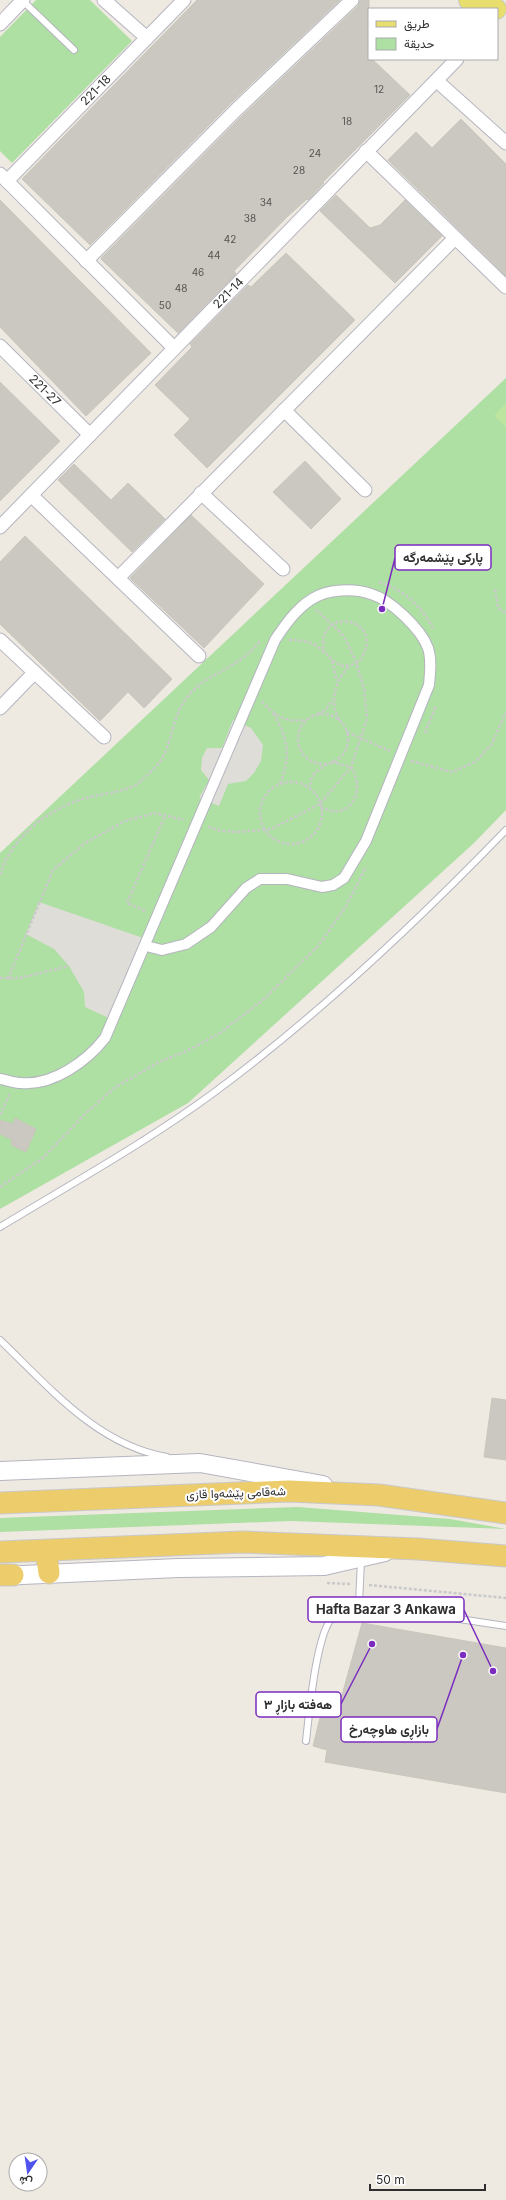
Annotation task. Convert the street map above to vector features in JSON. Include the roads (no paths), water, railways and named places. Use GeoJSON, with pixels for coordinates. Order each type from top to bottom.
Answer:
{"type":"FeatureCollection","features":[{"type":"Feature","properties":{"kind":"highway","name":"شەقامی پێشەوا قازی"},"geometry":{"type":"LineString","coordinates":[[0,1503],[289,1491],[378,1495],[506,1513]]}},
{"type":"Feature","properties":{"kind":"highway","name":"شەقامی پێشەوا قازی"},"geometry":{"type":"LineString","coordinates":[[471,1508],[506,1509]]}},
{"type":"Feature","properties":{"kind":"highway"},"geometry":{"type":"LineString","coordinates":[[0,1552],[243,1542],[424,1549],[506,1556]]}},
{"type":"Feature","properties":{"kind":"highway"},"geometry":{"type":"LineString","coordinates":[[424,1549],[506,1561]]}},
{"type":"Feature","properties":{"kind":"highway"},"geometry":{"type":"LineString","coordinates":[[46,1551],[48,1573]]}},
{"type":"Feature","properties":{"kind":"main road"},"geometry":{"type":"LineString","coordinates":[[469,0],[491,8]]}},
{"type":"Feature","properties":{"kind":"main road"},"geometry":{"type":"LineString","coordinates":[[0,1471],[200,1463],[378,1495]]}},
{"type":"Feature","properties":{"kind":"main road"},"geometry":{"type":"LineString","coordinates":[[4,1575],[186,1568],[324,1566],[394,1550],[424,1549]]}},
{"type":"Feature","properties":{"kind":"street"},"geometry":{"type":"LineString","coordinates":[[0,24],[23,0]]}},
{"type":"Feature","properties":{"kind":"street"},"geometry":{"type":"LineString","coordinates":[[104,0],[147,38]]}},
{"type":"Feature","properties":{"kind":"street","name":"221-18"},"geometry":{"type":"LineString","coordinates":[[3,178],[184,0]]}},
{"type":"Feature","properties":{"kind":"street"},"geometry":{"type":"LineString","coordinates":[[86,261],[236,109],[352,0]]}},
{"type":"Feature","properties":{"kind":"street","name":"221-14"},"geometry":{"type":"LineString","coordinates":[[3,519],[32,496],[174,348],[456,60]]}},
{"type":"Feature","properties":{"kind":"street"},"geometry":{"type":"LineString","coordinates":[[437,81],[506,143]]}},
{"type":"Feature","properties":{"kind":"street"},"geometry":{"type":"LineString","coordinates":[[366,151],[454,239],[506,287]]}},
{"type":"Feature","properties":{"kind":"street"},"geometry":{"type":"LineString","coordinates":[[3,178],[174,348]]}},
{"type":"Feature","properties":{"kind":"street"},"geometry":{"type":"LineString","coordinates":[[118,578],[454,239]]}},
{"type":"Feature","properties":{"kind":"street","name":"221-27"},"geometry":{"type":"LineString","coordinates":[[0,346],[90,435]]}},
{"type":"Feature","properties":{"kind":"street"},"geometry":{"type":"LineString","coordinates":[[284,410],[365,490]]}},
{"type":"Feature","properties":{"kind":"street"},"geometry":{"type":"LineString","coordinates":[[201,493],[283,569]]}},
{"type":"Feature","properties":{"kind":"street"},"geometry":{"type":"LineString","coordinates":[[32,496],[198,656]]}},
{"type":"Feature","properties":{"kind":"street"},"geometry":{"type":"LineString","coordinates":[[0,1079],[15,1082],[38,1082],[55,1076],[68,1070],[95,1051],[106,1038],[275,640],[290,618],[312,598],[340,590],[371,594],[392,606],[410,623],[428,648],[430,666],[429,685],[366,841],[344,878],[333,885],[322,887],[287,879],[260,879],[246,888],[211,927],[186,944],[162,950],[146,946]]}},
{"type":"Feature","properties":{"kind":"street"},"geometry":{"type":"LineString","coordinates":[[0,640],[104,737]]}},
{"type":"Feature","properties":{"kind":"street"},"geometry":{"type":"LineString","coordinates":[[0,708],[34,673]]}},
{"type":"Feature","properties":{"kind":"lane"},"geometry":{"type":"LineString","coordinates":[[23,0],[74,50]]}},
{"type":"Feature","properties":{"kind":"lane"},"geometry":{"type":"LineString","coordinates":[[0,1227],[189,1110],[235,1076],[413,924],[506,830]]}},
{"type":"Feature","properties":{"kind":"lane"},"geometry":{"type":"LineString","coordinates":[[0,1340],[63,1400],[101,1431],[128,1446],[164,1457],[200,1463]]}},
{"type":"Feature","properties":{"kind":"lane"},"geometry":{"type":"LineString","coordinates":[[358,1604],[361,1558]]}},
{"type":"Feature","properties":{"kind":"lane"},"geometry":{"type":"LineString","coordinates":[[306,1741],[312,1691],[322,1639],[331,1618],[343,1608],[358,1604],[506,1626]]}},
{"type":"Feature","properties":{"kind":"place","name":"پارکی پێشمەرگە"},"geometry":{"type":"Point","coordinates":[382,609]}},
{"type":"Feature","properties":{"kind":"place","name":"هەفتە بازاڕ ٣"},"geometry":{"type":"Point","coordinates":[372,1644]}},
{"type":"Feature","properties":{"kind":"place","name":"بازاڕی هاوچەرخ"},"geometry":{"type":"Point","coordinates":[463,1655]}},
{"type":"Feature","properties":{"kind":"place","name":"Hafta Bazar 3 Ankawa"},"geometry":{"type":"Point","coordinates":[493,1671]}}]}
